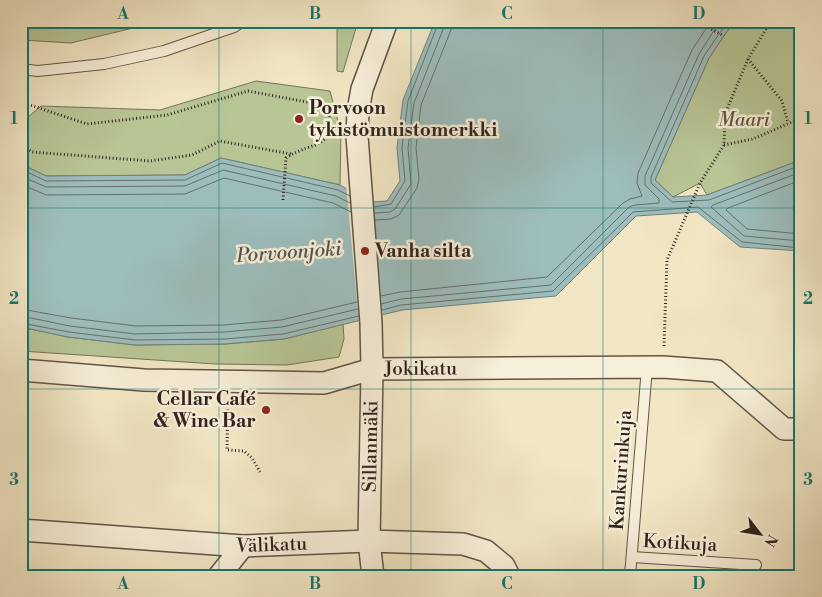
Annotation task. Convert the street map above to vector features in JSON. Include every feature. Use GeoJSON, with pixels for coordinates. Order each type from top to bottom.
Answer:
{"type":"FeatureCollection","features":[{"type":"Feature","properties":{"kind":"street","name":"Sillanmäki"},"geometry":{"type":"LineString","coordinates":[[373,576],[369,541],[371,323],[357,136],[358,111],[362,89],[388,21]]}},
{"type":"Feature","properties":{"kind":"street","name":"Jokikatu"},"geometry":{"type":"LineString","coordinates":[[21,370],[144,380],[230,382],[324,382],[372,369],[655,367],[717,371],[784,429],[801,429]]}},
{"type":"Feature","properties":{"kind":"street","name":"Välikatu"},"geometry":{"type":"LineString","coordinates":[[21,530],[243,546],[369,541],[463,544],[486,551],[504,566],[509,576]]}},
{"type":"Feature","properties":{"kind":"street"},"geometry":{"type":"LineString","coordinates":[[219,576],[243,546]]}},
{"type":"Feature","properties":{"kind":"lane"},"geometry":{"type":"LineString","coordinates":[[21,69],[38,71],[104,64],[164,51],[234,27],[244,21]]}},
{"type":"Feature","properties":{"kind":"lane","name":"Kankurinkuja"},"geometry":{"type":"LineString","coordinates":[[630,576],[655,367]]}},
{"type":"Feature","properties":{"kind":"lane","name":"Kotikuja"},"geometry":{"type":"LineString","coordinates":[[632,557],[756,565]]}},
{"type":"Feature","properties":{"kind":"path"},"geometry":{"type":"LineString","coordinates":[[696,21],[724,36]]}},
{"type":"Feature","properties":{"kind":"path"},"geometry":{"type":"LineString","coordinates":[[655,367],[667,260],[700,183],[724,145],[725,114],[748,59],[771,21]]}},
{"type":"Feature","properties":{"kind":"path"},"geometry":{"type":"LineString","coordinates":[[748,59],[782,101],[788,124]]}},
{"type":"Feature","properties":{"kind":"path"},"geometry":{"type":"LineString","coordinates":[[21,102],[87,124],[167,114],[248,91],[328,106],[340,106],[358,111]]}},
{"type":"Feature","properties":{"kind":"path"},"geometry":{"type":"LineString","coordinates":[[283,200],[285,160],[291,154],[322,143],[329,133],[331,122],[328,106]]}},
{"type":"Feature","properties":{"kind":"path"},"geometry":{"type":"LineString","coordinates":[[724,145],[753,139],[801,118]]}},
{"type":"Feature","properties":{"kind":"path"},"geometry":{"type":"LineString","coordinates":[[21,144],[32,152],[150,161],[192,155],[220,141],[291,154]]}},
{"type":"Feature","properties":{"kind":"path"},"geometry":{"type":"LineString","coordinates":[[230,382],[227,450],[244,450],[252,458],[260,472]]}},
{"type":"Feature","properties":{"kind":"green space"},"geometry":{"type":"Polygon","coordinates":[[[21,21],[162,21],[71,43],[21,40],[21,21]]]}},
{"type":"Feature","properties":{"kind":"green space"},"geometry":{"type":"Polygon","coordinates":[[[337,21],[358,21],[343,72],[337,71],[337,21]]]}},
{"type":"Feature","properties":{"kind":"green space","name":"Maari"},"geometry":{"type":"Polygon","coordinates":[[[734,21],[801,21],[801,160],[707,195],[700,183],[673,197],[655,180],[709,58],[734,21]]]}},
{"type":"Feature","properties":{"kind":"green space"},"geometry":{"type":"Polygon","coordinates":[[[256,81],[330,91],[341,132],[340,185],[221,158],[185,175],[46,176],[21,164],[21,123],[41,106],[160,110],[256,81]]]}},
{"type":"Feature","properties":{"kind":"green space"},"geometry":{"type":"Polygon","coordinates":[[[343,324],[344,339],[339,357],[287,365],[215,364],[21,351],[21,327],[68,337],[135,345],[225,344],[284,339],[343,324]]]}},
{"type":"Feature","properties":{"kind":"water","name":"Porvoonjoki"},"geometry":{"type":"Polygon","coordinates":[[[435,21],[734,21],[709,58],[655,180],[673,197],[707,195],[801,160],[801,251],[740,247],[697,212],[636,216],[556,296],[402,310],[284,339],[225,344],[135,345],[68,337],[21,327],[21,164],[46,176],[185,175],[221,158],[340,185],[371,202],[387,201],[400,181],[397,148],[403,100],[435,21]]]}},
{"type":"Feature","properties":{"kind":"pier","name":"Vanha silta"},"geometry":{"type":"Polygon","coordinates":[[[346,185],[373,199],[383,317],[359,323],[346,185]]]}},
{"type":"Feature","properties":{"kind":"place","name":"Porvoon tykistömuistomerkki"},"geometry":{"type":"Point","coordinates":[299,119]}},
{"type":"Feature","properties":{"kind":"place","name":"Vanha silta"},"geometry":{"type":"Point","coordinates":[365,251]}},
{"type":"Feature","properties":{"kind":"place","name":"Cellar Café & Wine Bar"},"geometry":{"type":"Point","coordinates":[266,410]}}]}
